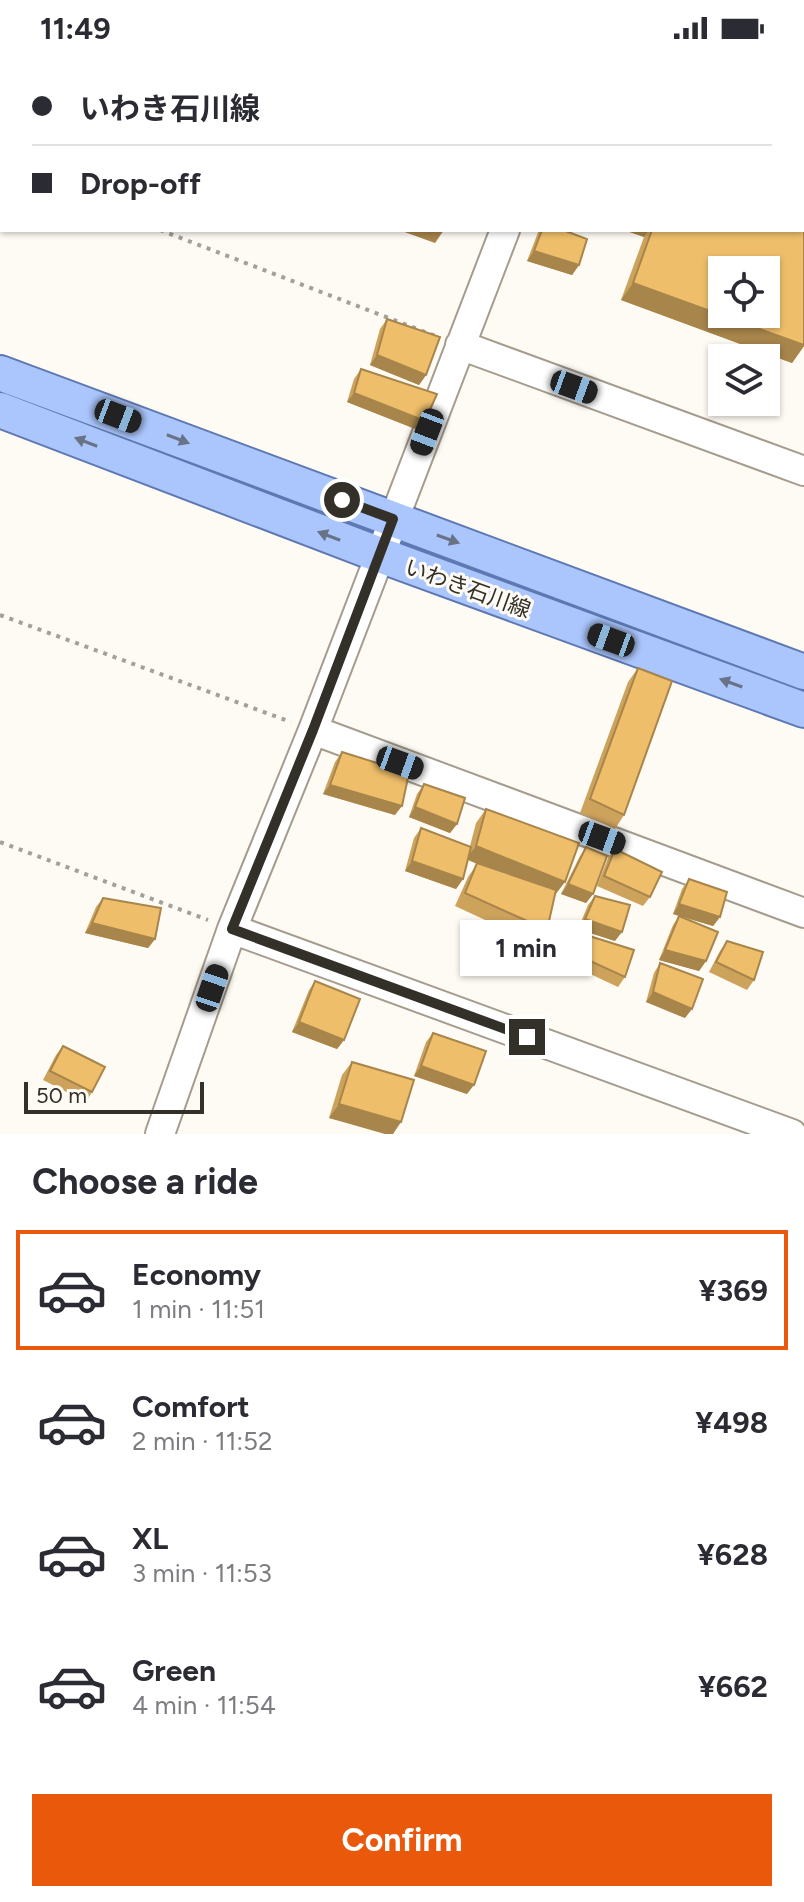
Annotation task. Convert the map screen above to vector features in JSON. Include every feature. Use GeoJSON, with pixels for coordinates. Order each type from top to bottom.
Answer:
{"type":"FeatureCollection","features":[{"type":"Feature","properties":{"kind":"main road","name":"いわき石川線"},"geometry":{"type":"LineString","coordinates":[[0,373],[804,672]]}},
{"type":"Feature","properties":{"kind":"main road","name":"いわき石川線"},"geometry":{"type":"LineString","coordinates":[[0,410],[380,555],[804,710]]}},
{"type":"Feature","properties":{"kind":"street"},"geometry":{"type":"LineString","coordinates":[[160,1134],[232,929],[313,730],[504,232]]}},
{"type":"Feature","properties":{"kind":"street"},"geometry":{"type":"LineString","coordinates":[[460,345],[804,471]]}},
{"type":"Feature","properties":{"kind":"street"},"geometry":{"type":"LineString","coordinates":[[313,730],[804,913]]}},
{"type":"Feature","properties":{"kind":"street"},"geometry":{"type":"LineString","coordinates":[[232,929],[792,1134]]}},
{"type":"Feature","properties":{"kind":"path"},"geometry":{"type":"LineString","coordinates":[[165,232],[460,345]]}},
{"type":"Feature","properties":{"kind":"path"},"geometry":{"type":"LineString","coordinates":[[0,615],[313,730]]}},
{"type":"Feature","properties":{"kind":"path"},"geometry":{"type":"LineString","coordinates":[[0,842],[232,929]]}},
{"type":"Feature","properties":{"kind":"building"},"geometry":{"type":"Polygon","coordinates":[[[541,232],[568,232],[587,239],[579,265],[534,251],[541,232]]]}},
{"type":"Feature","properties":{"kind":"building"},"geometry":{"type":"Polygon","coordinates":[[[651,232],[804,232],[804,345],[757,328],[780,328],[780,256],[708,256],[708,310],[633,283],[651,232]]]}},
{"type":"Feature","properties":{"kind":"building"},"geometry":{"type":"Polygon","coordinates":[[[387,319],[440,337],[426,375],[377,355],[387,319]]]}},
{"type":"Feature","properties":{"kind":"building"},"geometry":{"type":"Polygon","coordinates":[[[361,369],[437,394],[425,421],[354,393],[361,369]]]}},
{"type":"Feature","properties":{"kind":"building"},"geometry":{"type":"Polygon","coordinates":[[[638,668],[672,681],[624,815],[590,799],[638,668]]]}},
{"type":"Feature","properties":{"kind":"building"},"geometry":{"type":"Polygon","coordinates":[[[342,752],[409,773],[402,806],[330,785],[342,752]]]}},
{"type":"Feature","properties":{"kind":"building"},"geometry":{"type":"Polygon","coordinates":[[[424,784],[465,798],[457,824],[415,807],[424,784]]]}},
{"type":"Feature","properties":{"kind":"building"},"geometry":{"type":"Polygon","coordinates":[[[486,809],[579,843],[565,882],[476,846],[486,809]]]}},
{"type":"Feature","properties":{"kind":"building"},"geometry":{"type":"Polygon","coordinates":[[[421,828],[471,847],[463,879],[412,861],[421,828]]]}},
{"type":"Feature","properties":{"kind":"building"},"geometry":{"type":"Polygon","coordinates":[[[586,847],[607,856],[593,894],[568,884],[586,847]]]}},
{"type":"Feature","properties":{"kind":"building"},"geometry":{"type":"Polygon","coordinates":[[[615,849],[662,872],[650,897],[604,876],[615,849]]]}},
{"type":"Feature","properties":{"kind":"building"},"geometry":{"type":"Polygon","coordinates":[[[477,863],[556,890],[547,930],[465,893],[477,863]]]}},
{"type":"Feature","properties":{"kind":"building"},"geometry":{"type":"Polygon","coordinates":[[[689,879],[727,892],[720,917],[679,904],[689,879]]]}},
{"type":"Feature","properties":{"kind":"building"},"geometry":{"type":"Polygon","coordinates":[[[595,896],[630,905],[622,932],[585,919],[595,896]]]}},
{"type":"Feature","properties":{"kind":"building"},"geometry":{"type":"Polygon","coordinates":[[[103,898],[161,908],[155,939],[92,923],[103,898]]]}},
{"type":"Feature","properties":{"kind":"building"},"geometry":{"type":"Polygon","coordinates":[[[679,916],[718,932],[706,961],[665,950],[679,916]]]}},
{"type":"Feature","properties":{"kind":"building"},"geometry":{"type":"Polygon","coordinates":[[[586,935],[634,950],[625,977],[577,955],[586,935]]]}},
{"type":"Feature","properties":{"kind":"building"},"geometry":{"type":"Polygon","coordinates":[[[727,941],[763,952],[754,980],[716,962],[727,941]]]}},
{"type":"Feature","properties":{"kind":"building"},"geometry":{"type":"Polygon","coordinates":[[[660,963],[703,979],[692,1009],[653,992],[660,963]]]}},
{"type":"Feature","properties":{"kind":"building"},"geometry":{"type":"Polygon","coordinates":[[[315,981],[360,999],[344,1040],[299,1022],[315,981]]]}},
{"type":"Feature","properties":{"kind":"building"},"geometry":{"type":"Polygon","coordinates":[[[433,1033],[486,1051],[474,1085],[421,1066],[433,1033]]]}},
{"type":"Feature","properties":{"kind":"building"},"geometry":{"type":"Polygon","coordinates":[[[63,1046],[105,1067],[92,1092],[50,1071],[63,1046]]]}},
{"type":"Feature","properties":{"kind":"building"},"geometry":{"type":"Polygon","coordinates":[[[352,1062],[414,1080],[401,1122],[339,1104],[352,1062]]]}},
{"type":"Feature","properties":{"kind":"route"},"geometry":{"type":"LineString","coordinates":[[342,500],[393,519],[313,730],[232,929],[527,1037]]}}]}
